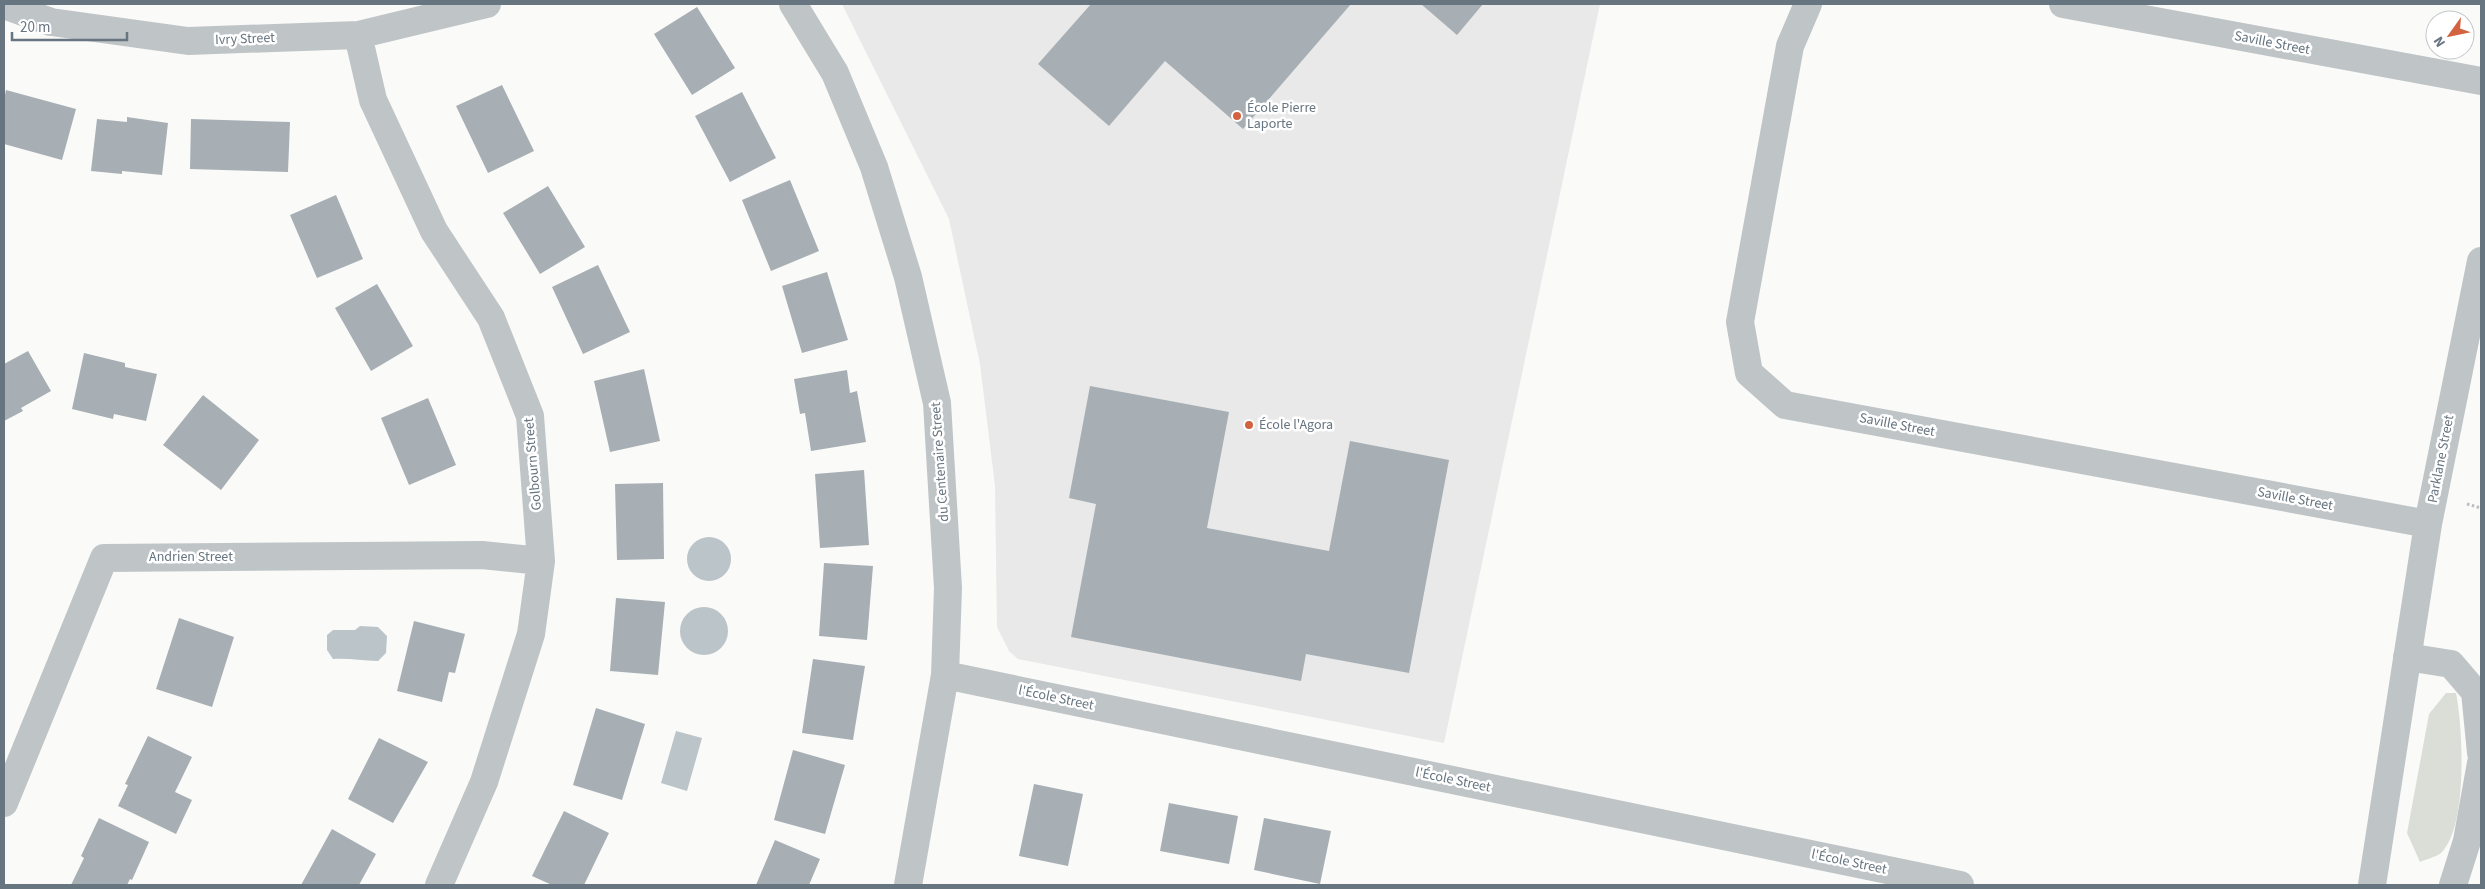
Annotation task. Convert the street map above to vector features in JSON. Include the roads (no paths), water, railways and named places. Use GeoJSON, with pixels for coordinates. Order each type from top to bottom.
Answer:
{"type":"FeatureCollection","features":[{"type":"Feature","properties":{"kind":"street","name":"Ivry Street"},"geometry":{"type":"LineString","coordinates":[[4,5],[51,22],[188,41],[358,35],[487,4]]}},
{"type":"Feature","properties":{"kind":"street","name":"du Centenaire Street"},"geometry":{"type":"LineString","coordinates":[[793,4],[835,73],[874,167],[908,277],[937,404],[948,588],[945,675],[908,885]]}},
{"type":"Feature","properties":{"kind":"street","name":"Saville Street"},"geometry":{"type":"LineString","coordinates":[[1808,4],[1790,46],[1740,322],[1749,373],[1785,405],[2428,524]]}},
{"type":"Feature","properties":{"kind":"street","name":"Saville Street"},"geometry":{"type":"LineString","coordinates":[[2063,4],[2481,81]]}},
{"type":"Feature","properties":{"kind":"street","name":"Golbourn Street"},"geometry":{"type":"LineString","coordinates":[[358,35],[373,100],[434,231],[491,318],[530,416],[541,561],[531,634],[484,782],[439,885]]}},
{"type":"Feature","properties":{"kind":"street","name":"Parklane Street"},"geometry":{"type":"LineString","coordinates":[[2372,885],[2428,524],[2481,261]]}},
{"type":"Feature","properties":{"kind":"street","name":"Andrien Street"},"geometry":{"type":"LineString","coordinates":[[4,803],[104,558],[482,555],[541,561]]}},
{"type":"Feature","properties":{"kind":"street"},"geometry":{"type":"LineString","coordinates":[[2407,658],[2451,664],[2475,692],[2481,753]]}},
{"type":"Feature","properties":{"kind":"street","name":"l'École Street"},"geometry":{"type":"LineString","coordinates":[[945,675],[1908,880],[1960,885]]}},
{"type":"Feature","properties":{"kind":"street"},"geometry":{"type":"LineString","coordinates":[[2452,885],[2467,841],[2481,762]]}},
{"type":"Feature","properties":{"kind":"place","name":"École Pierre Laporte"},"geometry":{"type":"Point","coordinates":[1237,116]}},
{"type":"Feature","properties":{"kind":"place","name":"École l'Agora"},"geometry":{"type":"Point","coordinates":[1249,425]}}]}
